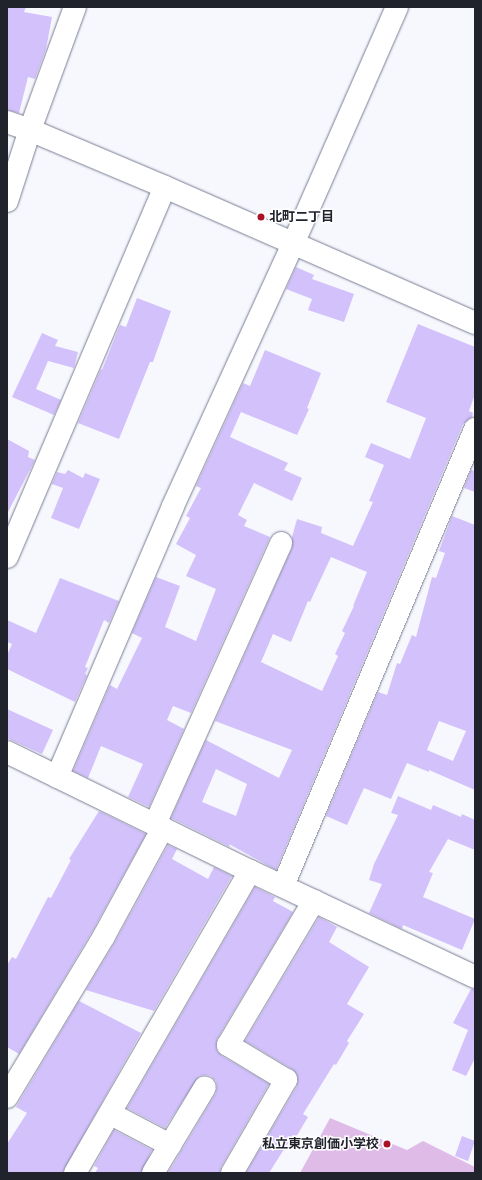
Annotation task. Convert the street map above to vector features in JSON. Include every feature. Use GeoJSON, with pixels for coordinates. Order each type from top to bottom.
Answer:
{"type":"FeatureCollection","features":[{"type":"Feature","properties":{"kind":"street"},"geometry":{"type":"LineString","coordinates":[[7,201],[30,130],[75,7]]}},
{"type":"Feature","properties":{"kind":"street"},"geometry":{"type":"LineString","coordinates":[[57,777],[173,506],[293,244],[397,7]]}},
{"type":"Feature","properties":{"kind":"street"},"geometry":{"type":"LineString","coordinates":[[7,122],[30,130],[165,187],[475,323]]}},
{"type":"Feature","properties":{"kind":"street"},"geometry":{"type":"LineString","coordinates":[[7,557],[165,187]]}},
{"type":"Feature","properties":{"kind":"street"},"geometry":{"type":"LineString","coordinates":[[283,886],[475,429]]}},
{"type":"Feature","properties":{"kind":"street"},"geometry":{"type":"LineString","coordinates":[[7,1098],[104,936],[159,826],[281,543]]}},
{"type":"Feature","properties":{"kind":"street"},"geometry":{"type":"LineString","coordinates":[[7,752],[250,871],[475,977]]}},
{"type":"Feature","properties":{"kind":"street"},"geometry":{"type":"LineString","coordinates":[[76,1173],[250,871]]}},
{"type":"Feature","properties":{"kind":"street"},"geometry":{"type":"LineString","coordinates":[[232,1173],[286,1080],[228,1046],[314,901]]}},
{"type":"Feature","properties":{"kind":"street"},"geometry":{"type":"LineString","coordinates":[[153,1173],[205,1087]]}},
{"type":"Feature","properties":{"kind":"street"},"geometry":{"type":"LineString","coordinates":[[111,1114],[170,1145]]}},
{"type":"Feature","properties":{"kind":"shaded area"},"geometry":{"type":"Polygon","coordinates":[[[330,1118],[407,1150],[423,1141],[475,1167],[475,1173],[300,1173],[330,1118]]]}},
{"type":"Feature","properties":{"kind":"building"},"geometry":{"type":"Polygon","coordinates":[[[7,7],[26,7],[24,12],[52,17],[46,49],[35,79],[28,77],[19,113],[7,110],[7,7]]]}},
{"type":"Feature","properties":{"kind":"building"},"geometry":{"type":"Polygon","coordinates":[[[296,267],[314,275],[312,279],[354,294],[344,322],[308,310],[312,299],[286,289],[296,267]]]}},
{"type":"Feature","properties":{"kind":"building"},"geometry":{"type":"Polygon","coordinates":[[[137,298],[171,311],[153,362],[150,362],[119,439],[78,423],[120,325],[126,327],[137,298]]]}},
{"type":"Feature","properties":{"kind":"building"},"geometry":{"type":"Polygon","coordinates":[[[418,324],[475,347],[475,394],[469,411],[473,413],[472,417],[463,424],[276,870],[229,844],[230,847],[171,818],[206,740],[279,778],[292,750],[215,721],[292,548],[292,537],[297,519],[322,527],[321,533],[353,546],[373,502],[369,501],[384,465],[365,457],[371,443],[410,459],[426,418],[386,402],[418,324]],[[331,557],[310,602],[308,601],[291,642],[273,634],[261,662],[322,691],[338,656],[335,654],[345,633],[342,631],[354,606],[367,572],[331,557]],[[216,769],[202,802],[236,816],[247,784],[216,769]]]}},
{"type":"Feature","properties":{"kind":"building"},"geometry":{"type":"Polygon","coordinates":[[[42,333],[58,340],[55,346],[78,352],[74,368],[48,361],[36,389],[61,400],[54,415],[12,397],[42,333]]]}},
{"type":"Feature","properties":{"kind":"building"},"geometry":{"type":"Polygon","coordinates":[[[265,350],[321,373],[307,408],[309,409],[297,435],[241,412],[230,437],[288,463],[284,470],[302,478],[292,501],[254,483],[238,515],[247,520],[244,526],[270,537],[191,713],[173,706],[167,720],[184,729],[149,807],[128,797],[143,764],[101,746],[88,778],[73,771],[110,685],[117,689],[142,638],[132,633],[156,577],[180,586],[165,627],[196,641],[216,589],[186,576],[196,555],[176,544],[190,518],[186,516],[201,488],[196,486],[243,383],[250,386],[265,350]]]}},
{"type":"Feature","properties":{"kind":"building"},"geometry":{"type":"Polygon","coordinates":[[[7,439],[29,451],[28,457],[35,460],[7,514],[7,439]]]}},
{"type":"Feature","properties":{"kind":"building"},"geometry":{"type":"Polygon","coordinates":[[[68,470],[83,478],[85,473],[100,479],[79,529],[51,518],[63,488],[52,484],[57,472],[65,474],[68,470]]]}},
{"type":"Feature","properties":{"kind":"building"},"geometry":{"type":"Polygon","coordinates":[[[471,470],[475,471],[475,492],[464,488],[471,470]]]}},
{"type":"Feature","properties":{"kind":"building"},"geometry":{"type":"Polygon","coordinates":[[[452,516],[475,525],[475,790],[429,770],[429,772],[407,763],[391,799],[364,788],[347,825],[326,816],[378,692],[387,695],[397,663],[400,664],[412,635],[416,637],[432,577],[436,578],[445,553],[439,551],[452,516]],[[439,721],[427,750],[453,761],[466,731],[439,721]]]}},
{"type":"Feature","properties":{"kind":"building"},"geometry":{"type":"Polygon","coordinates":[[[60,578],[119,601],[109,623],[104,620],[85,667],[88,668],[85,674],[87,675],[75,702],[7,669],[7,655],[12,644],[7,642],[7,620],[36,633],[60,578]]]}},
{"type":"Feature","properties":{"kind":"building"},"geometry":{"type":"Polygon","coordinates":[[[7,709],[53,730],[42,754],[7,738],[7,709]]]}},
{"type":"Feature","properties":{"kind":"building"},"geometry":{"type":"Polygon","coordinates":[[[398,796],[431,810],[433,805],[461,817],[462,814],[475,820],[475,850],[448,839],[429,872],[433,873],[423,897],[475,919],[462,950],[403,925],[402,929],[369,913],[382,884],[369,880],[374,864],[398,815],[391,813],[398,796]]]}},
{"type":"Feature","properties":{"kind":"building"},"geometry":{"type":"Polygon","coordinates":[[[99,811],[146,834],[93,930],[19,1054],[7,1047],[7,965],[12,957],[16,959],[48,897],[51,898],[71,860],[69,859],[99,811]]]}},
{"type":"Feature","properties":{"kind":"building"},"geometry":{"type":"Polygon","coordinates":[[[168,845],[177,849],[172,859],[208,879],[214,867],[232,876],[154,1011],[86,990],[115,942],[168,845]]]}},
{"type":"Feature","properties":{"kind":"building"},"geometry":{"type":"Polygon","coordinates":[[[255,887],[275,897],[273,901],[293,912],[217,1039],[216,1045],[217,1051],[222,1056],[269,1084],[221,1167],[220,1173],[168,1173],[216,1093],[216,1081],[211,1076],[199,1076],[165,1128],[127,1108],[255,887]]]}},
{"type":"Feature","properties":{"kind":"building"},"geometry":{"type":"Polygon","coordinates":[[[319,917],[337,927],[329,942],[369,967],[347,1004],[364,1014],[347,1041],[349,1043],[336,1065],[334,1064],[303,1114],[308,1117],[296,1137],[293,1135],[269,1173],[246,1173],[297,1086],[298,1080],[297,1074],[292,1069],[245,1041],[319,917]]]}},
{"type":"Feature","properties":{"kind":"building"},"geometry":{"type":"Polygon","coordinates":[[[471,989],[475,989],[475,1058],[466,1076],[452,1070],[468,1030],[453,1023],[471,989]]]}},
{"type":"Feature","properties":{"kind":"building"},"geometry":{"type":"Polygon","coordinates":[[[79,1001],[141,1033],[62,1173],[7,1173],[7,1144],[27,1113],[16,1107],[79,1001]]]}},
{"type":"Feature","properties":{"kind":"building"},"geometry":{"type":"Polygon","coordinates":[[[114,1130],[152,1150],[141,1173],[95,1173],[98,1168],[94,1166],[114,1130]]]}},
{"type":"Feature","properties":{"kind":"building"},"geometry":{"type":"Polygon","coordinates":[[[462,1136],[475,1141],[468,1161],[455,1156],[462,1136]]]}},
{"type":"Feature","properties":{"kind":"place","name":"北町二丁目"},"geometry":{"type":"Point","coordinates":[261,217]}},
{"type":"Feature","properties":{"kind":"place","name":"私立東京創価小学校"},"geometry":{"type":"Point","coordinates":[387,1144]}}]}
